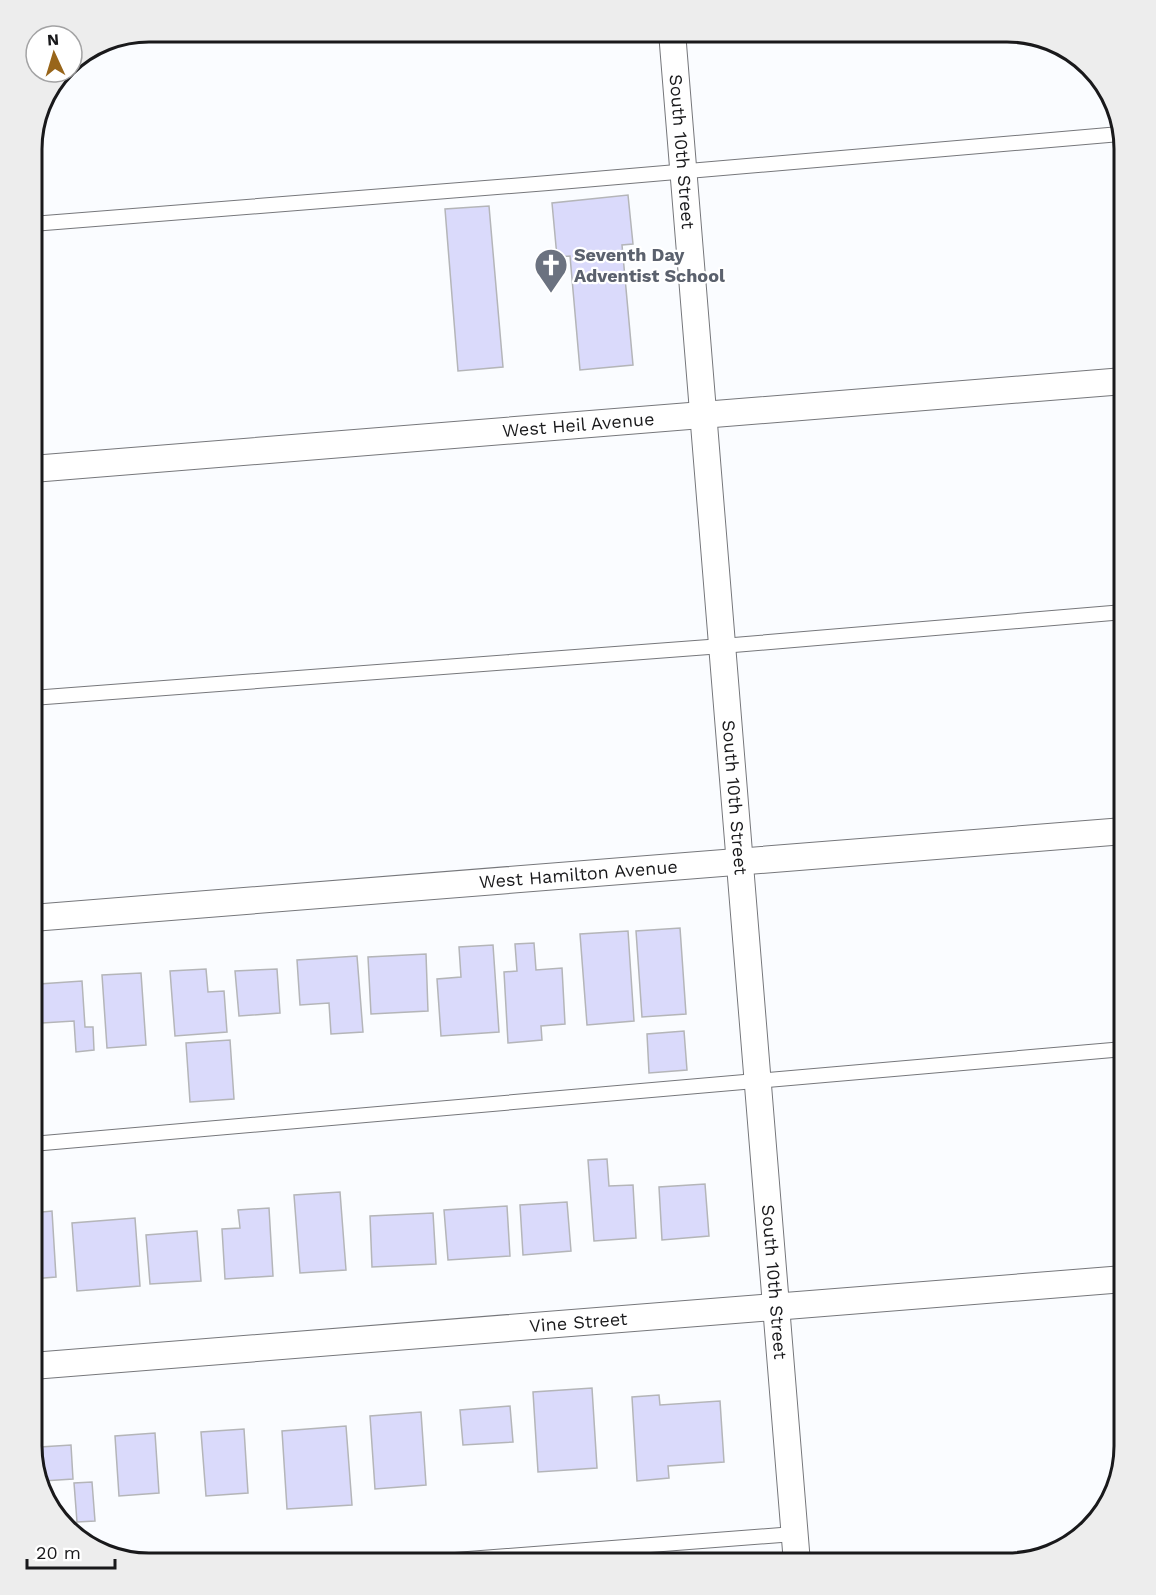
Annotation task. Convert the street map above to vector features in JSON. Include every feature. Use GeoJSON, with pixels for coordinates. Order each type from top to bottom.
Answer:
{"type":"FeatureCollection","features":[{"type":"Feature","properties":{"kind":"street","name":"South 10th Street"},"geometry":{"type":"LineString","coordinates":[[673,42],[795,1553]]}},
{"type":"Feature","properties":{"kind":"street","name":"West Heil Avenue"},"geometry":{"type":"LineString","coordinates":[[42,468],[1114,382]]}},
{"type":"Feature","properties":{"kind":"street","name":"West Hamilton Avenue"},"geometry":{"type":"LineString","coordinates":[[42,917],[1114,832]]}},
{"type":"Feature","properties":{"kind":"street","name":"Vine Street"},"geometry":{"type":"LineString","coordinates":[[42,1365],[1114,1280]]}},
{"type":"Feature","properties":{"kind":"lane"},"geometry":{"type":"LineString","coordinates":[[42,223],[1113,135]]}},
{"type":"Feature","properties":{"kind":"lane"},"geometry":{"type":"LineString","coordinates":[[42,697],[722,646],[1114,613]]}},
{"type":"Feature","properties":{"kind":"lane"},"geometry":{"type":"LineString","coordinates":[[42,1143],[1114,1050]]}},
{"type":"Feature","properties":{"kind":"lane"},"geometry":{"type":"LineString","coordinates":[[546,1553],[794,1534]]}},
{"type":"Feature","properties":{"kind":"building"},"geometry":{"type":"Polygon","coordinates":[[[628,195],[633,244],[622,245],[633,365],[580,370],[570,256],[557,257],[552,203],[628,195]]]}},
{"type":"Feature","properties":{"kind":"building"},"geometry":{"type":"Polygon","coordinates":[[[489,206],[503,367],[458,371],[445,209],[489,206]]]}},
{"type":"Feature","properties":{"kind":"building"},"geometry":{"type":"Polygon","coordinates":[[[680,928],[686,1014],[642,1017],[636,931],[680,928]]]}},
{"type":"Feature","properties":{"kind":"building"},"geometry":{"type":"Polygon","coordinates":[[[628,931],[634,1021],[587,1025],[580,934],[628,931]]]}},
{"type":"Feature","properties":{"kind":"building"},"geometry":{"type":"Polygon","coordinates":[[[534,943],[536,970],[562,968],[565,1024],[541,1026],[542,1040],[508,1043],[504,972],[517,971],[515,944],[534,943]]]}},
{"type":"Feature","properties":{"kind":"building"},"geometry":{"type":"Polygon","coordinates":[[[493,945],[499,1032],[441,1036],[437,979],[461,977],[459,947],[493,945]]]}},
{"type":"Feature","properties":{"kind":"building"},"geometry":{"type":"Polygon","coordinates":[[[426,954],[428,1011],[371,1014],[368,957],[426,954]]]}},
{"type":"Feature","properties":{"kind":"building"},"geometry":{"type":"Polygon","coordinates":[[[357,956],[363,1032],[331,1034],[329,1003],[300,1005],[297,960],[357,956]]]}},
{"type":"Feature","properties":{"kind":"building"},"geometry":{"type":"Polygon","coordinates":[[[206,969],[208,992],[224,991],[227,1032],[175,1036],[170,971],[206,969]]]}},
{"type":"Feature","properties":{"kind":"building"},"geometry":{"type":"Polygon","coordinates":[[[277,969],[280,1013],[239,1016],[235,971],[277,969]]]}},
{"type":"Feature","properties":{"kind":"building"},"geometry":{"type":"Polygon","coordinates":[[[141,973],[146,1045],[107,1048],[102,975],[141,973]]]}},
{"type":"Feature","properties":{"kind":"building"},"geometry":{"type":"Polygon","coordinates":[[[82,981],[85,1027],[93,1027],[94,1050],[76,1052],[74,1021],[42,1023],[42,984],[82,981]]]}},
{"type":"Feature","properties":{"kind":"building"},"geometry":{"type":"Polygon","coordinates":[[[684,1031],[687,1070],[649,1073],[647,1034],[684,1031]]]}},
{"type":"Feature","properties":{"kind":"building"},"geometry":{"type":"Polygon","coordinates":[[[230,1040],[234,1099],[190,1102],[186,1043],[230,1040]]]}},
{"type":"Feature","properties":{"kind":"building"},"geometry":{"type":"Polygon","coordinates":[[[607,1159],[609,1186],[633,1185],[636,1238],[594,1241],[588,1160],[607,1159]]]}},
{"type":"Feature","properties":{"kind":"building"},"geometry":{"type":"Polygon","coordinates":[[[705,1184],[709,1236],[662,1240],[659,1187],[705,1184]]]}},
{"type":"Feature","properties":{"kind":"building"},"geometry":{"type":"Polygon","coordinates":[[[340,1192],[346,1270],[300,1273],[294,1195],[340,1192]]]}},
{"type":"Feature","properties":{"kind":"building"},"geometry":{"type":"Polygon","coordinates":[[[567,1202],[571,1251],[523,1255],[520,1205],[567,1202]]]}},
{"type":"Feature","properties":{"kind":"building"},"geometry":{"type":"Polygon","coordinates":[[[507,1206],[510,1256],[448,1260],[444,1210],[507,1206]]]}},
{"type":"Feature","properties":{"kind":"building"},"geometry":{"type":"Polygon","coordinates":[[[269,1208],[273,1276],[225,1279],[222,1229],[240,1228],[238,1210],[269,1208]]]}},
{"type":"Feature","properties":{"kind":"building"},"geometry":{"type":"Polygon","coordinates":[[[52,1211],[56,1277],[42,1278],[42,1212],[52,1211]]]}},
{"type":"Feature","properties":{"kind":"building"},"geometry":{"type":"Polygon","coordinates":[[[433,1213],[436,1264],[372,1267],[370,1216],[433,1213]]]}},
{"type":"Feature","properties":{"kind":"building"},"geometry":{"type":"Polygon","coordinates":[[[135,1218],[140,1286],[77,1291],[72,1223],[135,1218]]]}},
{"type":"Feature","properties":{"kind":"building"},"geometry":{"type":"Polygon","coordinates":[[[197,1231],[201,1281],[150,1284],[146,1235],[197,1231]]]}},
{"type":"Feature","properties":{"kind":"building"},"geometry":{"type":"Polygon","coordinates":[[[592,1388],[597,1468],[538,1472],[533,1392],[592,1388]]]}},
{"type":"Feature","properties":{"kind":"building"},"geometry":{"type":"Polygon","coordinates":[[[659,1395],[660,1405],[720,1401],[724,1462],[668,1466],[669,1478],[637,1481],[632,1397],[659,1395]]]}},
{"type":"Feature","properties":{"kind":"building"},"geometry":{"type":"Polygon","coordinates":[[[510,1406],[513,1442],[463,1445],[460,1410],[510,1406]]]}},
{"type":"Feature","properties":{"kind":"building"},"geometry":{"type":"Polygon","coordinates":[[[421,1412],[426,1485],[375,1489],[370,1416],[421,1412]]]}},
{"type":"Feature","properties":{"kind":"building"},"geometry":{"type":"Polygon","coordinates":[[[346,1426],[352,1505],[287,1509],[282,1431],[346,1426]]]}},
{"type":"Feature","properties":{"kind":"building"},"geometry":{"type":"Polygon","coordinates":[[[244,1429],[248,1493],[206,1496],[201,1432],[244,1429]]]}},
{"type":"Feature","properties":{"kind":"building"},"geometry":{"type":"Polygon","coordinates":[[[155,1433],[159,1493],[119,1496],[115,1436],[155,1433]]]}},
{"type":"Feature","properties":{"kind":"building"},"geometry":{"type":"Polygon","coordinates":[[[71,1445],[73,1479],[48,1481],[42,1447],[71,1445]]]}},
{"type":"Feature","properties":{"kind":"building"},"geometry":{"type":"Polygon","coordinates":[[[92,1482],[95,1521],[77,1522],[74,1483],[92,1482]]]}},
{"type":"Feature","properties":{"kind":"place","name":"Seventh Day Adventist School"},"geometry":{"type":"Point","coordinates":[551,294]}}]}
